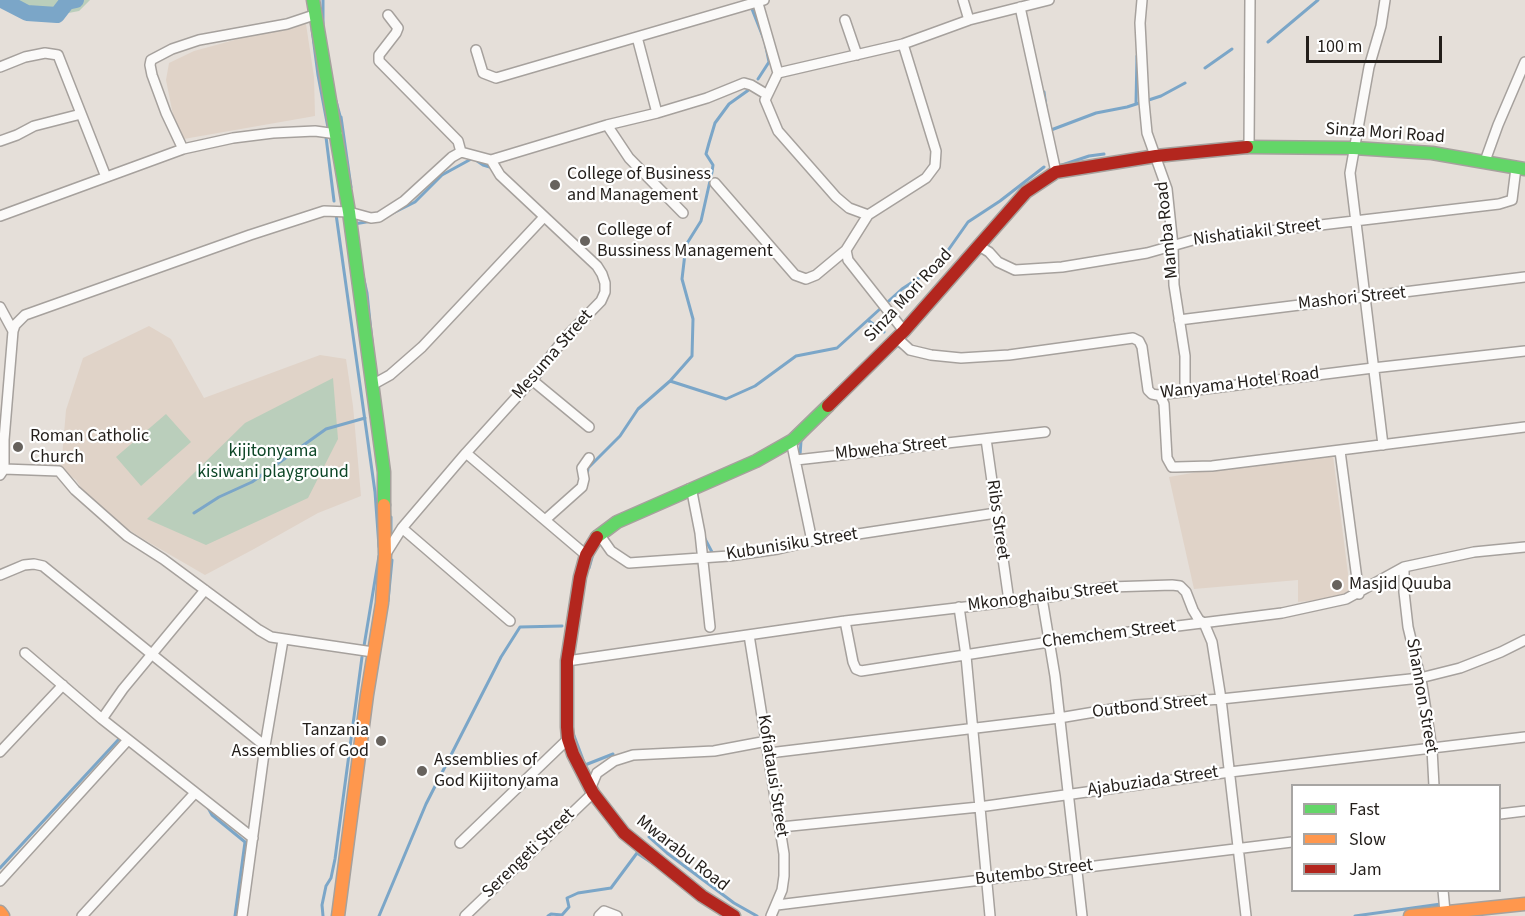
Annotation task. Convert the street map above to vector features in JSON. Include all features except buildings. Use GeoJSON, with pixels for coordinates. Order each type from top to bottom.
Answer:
{"type":"FeatureCollection","features":[{"type":"Feature","properties":{"kind":"street"},"geometry":{"type":"LineString","coordinates":[[313,0],[349,212],[384,472],[385,555],[382,603],[373,652],[338,916]]}},
{"type":"Feature","properties":{"kind":"street"},"geometry":{"type":"LineString","coordinates":[[963,0],[969,20]]}},
{"type":"Feature","properties":{"kind":"street"},"geometry":{"type":"LineString","coordinates":[[778,73],[903,44],[969,20],[1037,1],[1049,0]]}},
{"type":"Feature","properties":{"kind":"street","name":"Mamba Road"},"geometry":{"type":"LineString","coordinates":[[1142,0],[1140,23],[1142,88],[1147,133],[1167,189],[1173,246],[1174,285],[1185,356],[1185,391]]}},
{"type":"Feature","properties":{"kind":"street"},"geometry":{"type":"LineString","coordinates":[[1249,147],[1250,0]]}},
{"type":"Feature","properties":{"kind":"street"},"geometry":{"type":"LineString","coordinates":[[1383,445],[1350,173],[1369,67],[1381,26],[1385,0]]}},
{"type":"Feature","properties":{"kind":"street"},"geometry":{"type":"LineString","coordinates":[[476,50],[483,72],[496,78],[759,1],[778,73],[766,94],[766,105],[778,131],[836,197],[849,208],[868,215]]}},
{"type":"Feature","properties":{"kind":"street"},"geometry":{"type":"LineString","coordinates":[[1020,7],[1056,172]]}},
{"type":"Feature","properties":{"kind":"street"},"geometry":{"type":"LineString","coordinates":[[183,149],[152,75],[151,60],[172,49],[200,40],[287,24],[314,15]]}},
{"type":"Feature","properties":{"kind":"street"},"geometry":{"type":"LineString","coordinates":[[388,15],[398,28],[379,55],[379,61],[458,141],[461,152]]}},
{"type":"Feature","properties":{"kind":"street"},"geometry":{"type":"LineString","coordinates":[[845,20],[857,55]]}},
{"type":"Feature","properties":{"kind":"street"},"geometry":{"type":"LineString","coordinates":[[637,37],[657,113]]}},
{"type":"Feature","properties":{"kind":"street"},"geometry":{"type":"LineString","coordinates":[[714,183],[795,275],[806,279],[816,275],[846,250],[868,215],[926,178],[935,166],[936,150],[903,44]]}},
{"type":"Feature","properties":{"kind":"street"},"geometry":{"type":"LineString","coordinates":[[0,67],[25,57],[45,53],[58,55],[106,177]]}},
{"type":"Feature","properties":{"kind":"street"},"geometry":{"type":"LineString","coordinates":[[1485,161],[1525,62]]}},
{"type":"Feature","properties":{"kind":"street"},"geometry":{"type":"LineString","coordinates":[[373,652],[271,637],[127,536],[75,490],[59,471],[2,472],[2,436],[13,331],[19,319],[31,312],[305,216],[324,211],[349,212],[371,218],[379,217],[404,201],[452,157],[461,152],[491,159],[707,98],[744,83],[766,94]]}},
{"type":"Feature","properties":{"kind":"street"},"geometry":{"type":"LineString","coordinates":[[0,141],[34,126],[81,114]]}},
{"type":"Feature","properties":{"kind":"street"},"geometry":{"type":"LineString","coordinates":[[608,125],[629,158],[684,213]]}},
{"type":"Feature","properties":{"kind":"street"},"geometry":{"type":"LineString","coordinates":[[0,216],[183,149],[233,138],[273,134],[315,131],[337,134]]}},
{"type":"Feature","properties":{"kind":"street","name":"Sinza Mori Road"},"geometry":{"type":"LineString","coordinates":[[592,790],[573,754],[568,739],[567,661],[580,577],[586,555],[599,534],[617,522],[756,461],[793,440],[900,334],[1026,192],[1056,172],[1156,156],[1249,147],[1354,148],[1432,153],[1520,168]]}},
{"type":"Feature","properties":{"kind":"street","name":"Mesuma Street"},"geometry":{"type":"LineString","coordinates":[[385,555],[402,528],[532,380],[564,339],[601,301],[605,292],[605,283],[597,266],[501,175],[491,159]]}},
{"type":"Feature","properties":{"kind":"street","name":"Nishatiakil Street"},"geometry":{"type":"LineString","coordinates":[[979,246],[989,252],[998,262],[1016,270],[1072,266],[1147,253],[1194,240],[1503,203],[1512,200],[1520,168]]}},
{"type":"Feature","properties":{"kind":"street"},"geometry":{"type":"LineString","coordinates":[[372,385],[390,375],[422,347],[543,217]]}},
{"type":"Feature","properties":{"kind":"street"},"geometry":{"type":"LineString","coordinates":[[846,250],[848,260],[900,334]]}},
{"type":"Feature","properties":{"kind":"street","name":"Mashori Street"},"geometry":{"type":"LineString","coordinates":[[1179,320],[1525,278]]}},
{"type":"Feature","properties":{"kind":"street"},"geometry":{"type":"LineString","coordinates":[[0,308],[13,331]]}},
{"type":"Feature","properties":{"kind":"street","name":"Wanyama Hotel Road"},"geometry":{"type":"LineString","coordinates":[[900,334],[910,350],[961,358],[1020,353],[1133,338],[1139,341],[1142,347],[1148,390],[1152,394],[1525,351]]}},
{"type":"Feature","properties":{"kind":"street"},"geometry":{"type":"LineString","coordinates":[[532,380],[589,427]]}},
{"type":"Feature","properties":{"kind":"street"},"geometry":{"type":"LineString","coordinates":[[1160,394],[1164,404],[1167,458],[1172,467],[1212,466],[1525,427]]}},
{"type":"Feature","properties":{"kind":"street","name":"Mbweha Street"},"geometry":{"type":"LineString","coordinates":[[796,460],[867,450],[1045,432]]}},
{"type":"Feature","properties":{"kind":"street","name":"Ribs Street"},"geometry":{"type":"LineString","coordinates":[[986,439],[1009,601]]}},
{"type":"Feature","properties":{"kind":"street"},"geometry":{"type":"LineString","coordinates":[[793,440],[792,445],[813,542]]}},
{"type":"Feature","properties":{"kind":"street"},"geometry":{"type":"LineString","coordinates":[[1340,451],[1359,594]]}},
{"type":"Feature","properties":{"kind":"street"},"geometry":{"type":"LineString","coordinates":[[466,453],[586,555]]}},
{"type":"Feature","properties":{"kind":"street"},"geometry":{"type":"LineString","coordinates":[[545,520],[582,487],[584,479],[582,468],[589,458]]}},
{"type":"Feature","properties":{"kind":"street"},"geometry":{"type":"LineString","coordinates":[[689,489],[692,492],[704,558],[710,627]]}},
{"type":"Feature","properties":{"kind":"street","name":"Kubunisiku Street"},"geometry":{"type":"LineString","coordinates":[[599,534],[611,550],[629,563],[704,558],[778,549],[996,513]]}},
{"type":"Feature","properties":{"kind":"street"},"geometry":{"type":"LineString","coordinates":[[402,528],[510,621]]}},
{"type":"Feature","properties":{"kind":"street","name":"Chemchem Street"},"geometry":{"type":"LineString","coordinates":[[845,621],[853,662],[856,669],[861,671],[1049,642],[1282,613],[1346,599],[1359,594],[1404,567],[1474,552],[1525,547]]}},
{"type":"Feature","properties":{"kind":"street"},"geometry":{"type":"LineString","coordinates":[[0,575],[24,565],[43,566],[265,746]]}},
{"type":"Feature","properties":{"kind":"street","name":"Shannon Street"},"geometry":{"type":"LineString","coordinates":[[1404,567],[1405,607],[1432,749],[1434,784]]}},
{"type":"Feature","properties":{"kind":"street","name":"Mkonoghaibu Street"},"geometry":{"type":"LineString","coordinates":[[567,661],[845,621],[1042,598],[1110,587],[1176,585],[1186,592],[1193,610],[1199,620],[1204,623],[1212,642],[1221,699],[1246,916]]}},
{"type":"Feature","properties":{"kind":"street"},"geometry":{"type":"LineString","coordinates":[[102,719],[152,654],[206,590]]}},
{"type":"Feature","properties":{"kind":"street"},"geometry":{"type":"LineString","coordinates":[[1042,598],[1083,916]]}},
{"type":"Feature","properties":{"kind":"street"},"geometry":{"type":"LineString","coordinates":[[959,607],[966,656],[990,916]]}},
{"type":"Feature","properties":{"kind":"street","name":"Kofiatausi Street"},"geometry":{"type":"LineString","coordinates":[[749,635],[781,827],[784,876],[777,905],[771,916]]}},
{"type":"Feature","properties":{"kind":"street"},"geometry":{"type":"LineString","coordinates":[[242,916],[265,746],[283,639]]}},
{"type":"Feature","properties":{"kind":"street","name":"Outbond Street"},"geometry":{"type":"LineString","coordinates":[[769,753],[1059,718],[1136,705],[1221,699],[1420,678],[1460,668],[1525,640]]}},
{"type":"Feature","properties":{"kind":"street"},"geometry":{"type":"LineString","coordinates":[[25,653],[194,794],[254,838]]}},
{"type":"Feature","properties":{"kind":"street"},"geometry":{"type":"LineString","coordinates":[[0,752],[63,685]]}},
{"type":"Feature","properties":{"kind":"street","name":"Ajabuziada Street"},"geometry":{"type":"LineString","coordinates":[[781,827],[979,807],[1230,772],[1525,737]]}},
{"type":"Feature","properties":{"kind":"street"},"geometry":{"type":"LineString","coordinates":[[460,843],[568,739]]}},
{"type":"Feature","properties":{"kind":"street"},"geometry":{"type":"LineString","coordinates":[[0,881],[128,740]]}},
{"type":"Feature","properties":{"kind":"street","name":"Serengeti Street"},"geometry":{"type":"LineString","coordinates":[[465,916],[592,790],[597,773],[614,761],[633,755],[714,751],[767,741]]}},
{"type":"Feature","properties":{"kind":"street","name":"Mwarabu Road"},"geometry":{"type":"LineString","coordinates":[[592,790],[624,833],[702,896],[734,916]]}},
{"type":"Feature","properties":{"kind":"street"},"geometry":{"type":"LineString","coordinates":[[82,916],[194,794]]}},
{"type":"Feature","properties":{"kind":"street"},"geometry":{"type":"LineString","coordinates":[[1501,814],[1525,811]]}},
{"type":"Feature","properties":{"kind":"street","name":"Butembo Street"},"geometry":{"type":"LineString","coordinates":[[777,905],[1291,842]]}},
{"type":"Feature","properties":{"kind":"street"},"geometry":{"type":"LineString","coordinates":[[1443,892],[1445,912]]}},
{"type":"Feature","properties":{"kind":"street"},"geometry":{"type":"LineString","coordinates":[[1410,916],[1525,904]]}},
{"type":"Feature","properties":{"kind":"street"},"geometry":{"type":"LineString","coordinates":[[599,916],[604,911],[617,916]]}},
{"type":"Feature","properties":{"kind":"street"},"geometry":{"type":"LineString","coordinates":[[0,912],[3,916]]}},
{"type":"Feature","properties":{"kind":"shaded area"},"geometry":{"type":"Polygon","coordinates":[[[306,24],[314,77],[315,116],[178,140],[166,80],[169,63],[194,51],[275,29],[306,24]]]}},
{"type":"Feature","properties":{"kind":"shaded area"},"geometry":{"type":"Polygon","coordinates":[[[149,326],[171,339],[204,398],[320,355],[346,359],[353,406],[361,496],[318,513],[205,575],[143,539],[93,506],[76,480],[61,469],[66,410],[83,358],[149,326]]]}},
{"type":"Feature","properties":{"kind":"shaded area"},"geometry":{"type":"Polygon","coordinates":[[[1326,454],[1333,456],[1351,597],[1298,602],[1298,580],[1194,589],[1169,477],[1326,454]]]}},
{"type":"Feature","properties":{"kind":"green space"},"geometry":{"type":"Polygon","coordinates":[[[0,0],[90,0],[79,11],[53,16],[18,10],[0,0]]]}},
{"type":"Feature","properties":{"kind":"green space","name":"kijitonyama kisiwani playground"},"geometry":{"type":"Polygon","coordinates":[[[333,378],[338,439],[308,498],[206,545],[147,519],[245,423],[333,378]]]}},
{"type":"Feature","properties":{"kind":"green space"},"geometry":{"type":"Polygon","coordinates":[[[166,414],[191,442],[141,486],[116,457],[166,414]]]}},
{"type":"Feature","properties":{"kind":"waterway"},"geometry":{"type":"LineString","coordinates":[[2,0],[27,13],[57,15],[67,2],[76,0]]}},
{"type":"Feature","properties":{"kind":"waterway"},"geometry":{"type":"LineString","coordinates":[[323,0],[323,24]]}},
{"type":"Feature","properties":{"kind":"waterway"},"geometry":{"type":"LineString","coordinates":[[1268,42],[1318,0]]}},
{"type":"Feature","properties":{"kind":"waterway"},"geometry":{"type":"LineString","coordinates":[[752,9],[765,42],[769,62],[758,79]]}},
{"type":"Feature","properties":{"kind":"waterway"},"geometry":{"type":"LineString","coordinates":[[312,29],[329,133],[326,137],[334,201]]}},
{"type":"Feature","properties":{"kind":"waterway"},"geometry":{"type":"LineString","coordinates":[[1205,68],[1232,49]]}},
{"type":"Feature","properties":{"kind":"waterway"},"geometry":{"type":"LineString","coordinates":[[1136,103],[1137,56]]}},
{"type":"Feature","properties":{"kind":"waterway"},"geometry":{"type":"LineString","coordinates":[[1050,128],[1051,130],[1096,113],[1127,107],[1161,96],[1185,83]]}},
{"type":"Feature","properties":{"kind":"waterway"},"geometry":{"type":"LineString","coordinates":[[670,381],[692,356],[693,319],[682,279],[686,245],[701,221],[712,172],[713,165],[706,154],[709,143],[715,123],[729,104],[750,89]]}},
{"type":"Feature","properties":{"kind":"waterway"},"geometry":{"type":"LineString","coordinates":[[1044,92],[1046,107]]}},
{"type":"Feature","properties":{"kind":"waterway"},"geometry":{"type":"LineString","coordinates":[[336,101],[340,116]]}},
{"type":"Feature","properties":{"kind":"waterway"},"geometry":{"type":"LineString","coordinates":[[341,117],[351,187]]}},
{"type":"Feature","properties":{"kind":"waterway"},"geometry":{"type":"LineString","coordinates":[[1058,163],[1059,166],[1089,156],[1104,154]]}},
{"type":"Feature","properties":{"kind":"waterway"},"geometry":{"type":"LineString","coordinates":[[389,215],[415,202],[442,175],[473,158],[493,168]]}},
{"type":"Feature","properties":{"kind":"waterway"},"geometry":{"type":"LineString","coordinates":[[587,476],[588,468],[620,436],[638,409],[670,381],[726,399],[755,386],[796,356],[837,348],[902,289],[937,266],[968,222],[1044,167]]}},
{"type":"Feature","properties":{"kind":"waterway"},"geometry":{"type":"LineString","coordinates":[[336,214],[375,492],[379,547]]}},
{"type":"Feature","properties":{"kind":"waterway"},"geometry":{"type":"LineString","coordinates":[[354,224],[372,221]]}},
{"type":"Feature","properties":{"kind":"waterway"},"geometry":{"type":"LineString","coordinates":[[363,275],[373,351]]}},
{"type":"Feature","properties":{"kind":"waterway"},"geometry":{"type":"LineString","coordinates":[[869,321],[884,332]]}},
{"type":"Feature","properties":{"kind":"waterway"},"geometry":{"type":"LineString","coordinates":[[898,346],[905,350]]}},
{"type":"Feature","properties":{"kind":"waterway"},"geometry":{"type":"LineString","coordinates":[[194,513],[219,497],[252,482],[326,429],[365,418]]}},
{"type":"Feature","properties":{"kind":"waterway"},"geometry":{"type":"LineString","coordinates":[[800,455],[801,441],[806,435]]}},
{"type":"Feature","properties":{"kind":"waterway"},"geometry":{"type":"LineString","coordinates":[[391,517],[391,536]]}},
{"type":"Feature","properties":{"kind":"waterway"},"geometry":{"type":"LineString","coordinates":[[704,537],[713,554]]}},
{"type":"Feature","properties":{"kind":"waterway"},"geometry":{"type":"LineString","coordinates":[[589,568],[593,554]]}},
{"type":"Feature","properties":{"kind":"waterway"},"geometry":{"type":"LineString","coordinates":[[364,646],[379,556]]}},
{"type":"Feature","properties":{"kind":"waterway"},"geometry":{"type":"LineString","coordinates":[[388,601],[392,560]]}},
{"type":"Feature","properties":{"kind":"waterway"},"geometry":{"type":"LineString","coordinates":[[379,916],[426,804],[501,657],[520,627],[562,626]]}},
{"type":"Feature","properties":{"kind":"waterway"},"geometry":{"type":"LineString","coordinates":[[323,916],[322,905],[335,859],[362,657]]}},
{"type":"Feature","properties":{"kind":"waterway"},"geometry":{"type":"LineString","coordinates":[[573,733],[585,765],[613,754]]}},
{"type":"Feature","properties":{"kind":"waterway"},"geometry":{"type":"LineString","coordinates":[[0,868],[119,739],[123,738]]}},
{"type":"Feature","properties":{"kind":"waterway"},"geometry":{"type":"LineString","coordinates":[[207,806],[212,815],[245,842],[235,916]]}},
{"type":"Feature","properties":{"kind":"waterway"},"geometry":{"type":"LineString","coordinates":[[649,837],[734,903],[757,916]]}},
{"type":"Feature","properties":{"kind":"waterway"},"geometry":{"type":"LineString","coordinates":[[548,916],[562,915],[569,907],[567,898],[578,893],[611,888],[637,853],[655,865]]}},
{"type":"Feature","properties":{"kind":"waterway"},"geometry":{"type":"LineString","coordinates":[[1355,916],[1441,904]]}},
{"type":"Feature","properties":{"kind":"traffic: fast"},"geometry":{"type":"LineString","coordinates":[[313,0],[349,212],[384,472],[384,505]]}},
{"type":"Feature","properties":{"kind":"traffic: fast"},"geometry":{"type":"LineString","coordinates":[[1247,147],[1354,148],[1432,153],[1525,169]]}},
{"type":"Feature","properties":{"kind":"traffic: fast"},"geometry":{"type":"LineString","coordinates":[[597,537],[617,522],[756,461],[793,440],[828,406]]}},
{"type":"Feature","properties":{"kind":"traffic: slow"},"geometry":{"type":"LineString","coordinates":[[338,916],[367,695],[382,603],[385,555],[384,505]]}},
{"type":"Feature","properties":{"kind":"traffic: slow"},"geometry":{"type":"LineString","coordinates":[[1410,916],[1525,904]]}},
{"type":"Feature","properties":{"kind":"traffic: slow"},"geometry":{"type":"LineString","coordinates":[[0,912],[3,916]]}},
{"type":"Feature","properties":{"kind":"traffic: jam"},"geometry":{"type":"LineString","coordinates":[[828,406],[904,331],[1026,192],[1056,172],[1156,156],[1247,147]]}},
{"type":"Feature","properties":{"kind":"traffic: jam"},"geometry":{"type":"LineString","coordinates":[[597,537],[586,555],[580,577],[567,661],[567,727],[573,754],[593,793],[624,833],[702,896],[734,916]]}},
{"type":"Feature","properties":{"kind":"place","name":"College of Business and Management"},"geometry":{"type":"Point","coordinates":[555,185]}},
{"type":"Feature","properties":{"kind":"place","name":"College of Bussiness Management"},"geometry":{"type":"Point","coordinates":[585,241]}},
{"type":"Feature","properties":{"kind":"place","name":"Roman Catholic Church"},"geometry":{"type":"Point","coordinates":[18,447]}},
{"type":"Feature","properties":{"kind":"place","name":"Masjid Quuba"},"geometry":{"type":"Point","coordinates":[1337,585]}},
{"type":"Feature","properties":{"kind":"place","name":"Tanzania Assemblies of God"},"geometry":{"type":"Point","coordinates":[381,741]}},
{"type":"Feature","properties":{"kind":"place","name":"Assemblies of God Kijitonyama"},"geometry":{"type":"Point","coordinates":[422,771]}}]}
